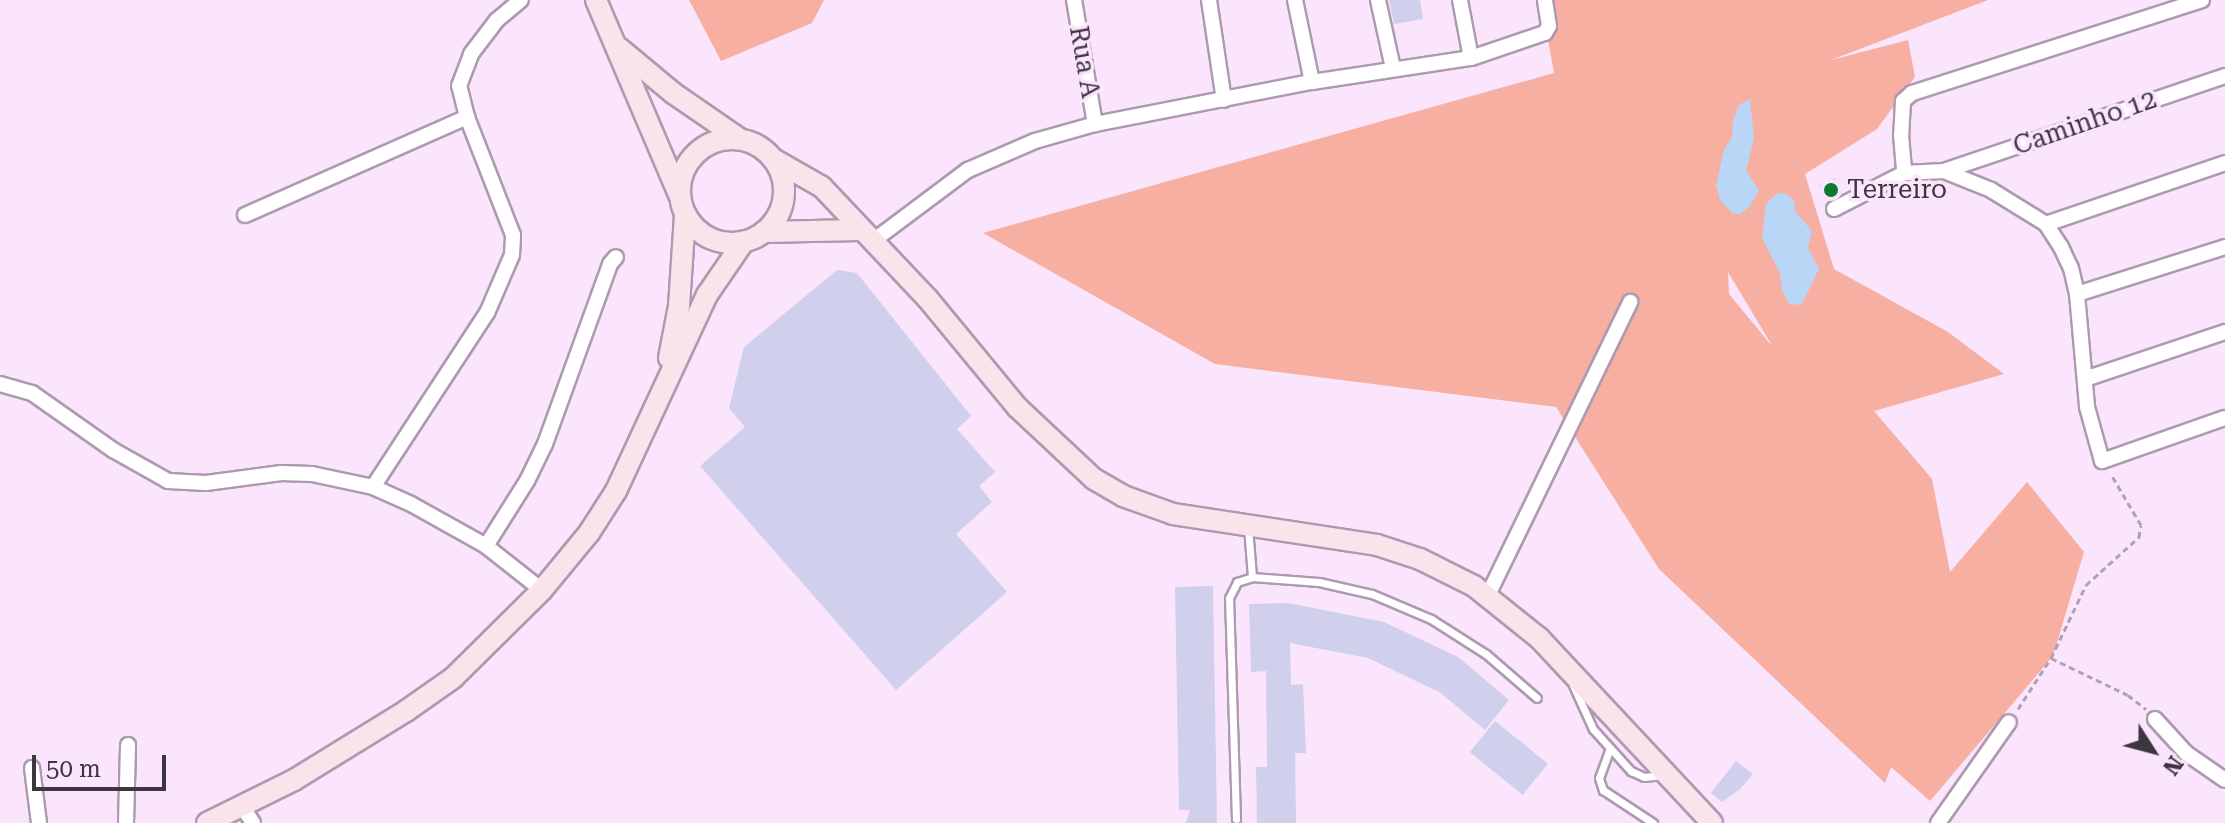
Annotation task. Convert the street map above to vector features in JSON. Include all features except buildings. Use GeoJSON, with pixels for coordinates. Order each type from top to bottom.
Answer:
{"type":"FeatureCollection","features":[{"type":"Feature","properties":{"kind":"main road"},"geometry":{"type":"LineString","coordinates":[[596,0],[683,207],[696,229],[710,239],[727,243],[744,241],[764,232],[866,236]]}},
{"type":"Feature","properties":{"kind":"main road"},"geometry":{"type":"LineString","coordinates":[[615,44],[673,93],[740,139],[764,150],[773,159],[822,187],[928,299],[1017,407],[1078,467],[1110,489],[1173,514],[1377,545],[1420,559],[1488,595],[1539,638],[1712,823]]}},
{"type":"Feature","properties":{"kind":"main road"},"geometry":{"type":"LineString","coordinates":[[665,384],[679,306],[683,207],[681,179],[689,161],[703,148],[721,140],[740,139]]}},
{"type":"Feature","properties":{"kind":"main road"},"geometry":{"type":"LineString","coordinates":[[764,232],[782,205],[784,189],[773,159]]}},
{"type":"Feature","properties":{"kind":"main road"},"geometry":{"type":"LineString","coordinates":[[207,823],[248,816],[453,678],[542,590],[589,533],[616,491],[707,295],[744,241]]}},
{"type":"Feature","properties":{"kind":"street"},"geometry":{"type":"LineString","coordinates":[[373,487],[487,313],[512,255],[513,235],[467,117],[459,86],[462,72],[497,20],[521,0]]}},
{"type":"Feature","properties":{"kind":"street","name":"Rua A"},"geometry":{"type":"LineString","coordinates":[[1074,0],[1095,124]]}},
{"type":"Feature","properties":{"kind":"street"},"geometry":{"type":"LineString","coordinates":[[1209,0],[1224,100]]}},
{"type":"Feature","properties":{"kind":"street"},"geometry":{"type":"LineString","coordinates":[[1295,0],[1312,82]]}},
{"type":"Feature","properties":{"kind":"street"},"geometry":{"type":"LineString","coordinates":[[1378,0],[1393,68]]}},
{"type":"Feature","properties":{"kind":"street"},"geometry":{"type":"LineString","coordinates":[[1460,0],[1471,58]]}},
{"type":"Feature","properties":{"kind":"street"},"geometry":{"type":"LineString","coordinates":[[866,236],[968,170],[1035,141],[1095,124],[1312,82],[1471,58],[1545,33],[1549,26],[1545,0]]}},
{"type":"Feature","properties":{"kind":"street"},"geometry":{"type":"LineString","coordinates":[[1904,173],[1903,101],[1912,93],[2202,0]]}},
{"type":"Feature","properties":{"kind":"street","name":"Caminho 12"},"geometry":{"type":"LineString","coordinates":[[1944,171],[2225,76]]}},
{"type":"Feature","properties":{"kind":"street"},"geometry":{"type":"LineString","coordinates":[[245,215],[467,117]]}},
{"type":"Feature","properties":{"kind":"street"},"geometry":{"type":"LineString","coordinates":[[2046,224],[2225,163]]}},
{"type":"Feature","properties":{"kind":"street"},"geometry":{"type":"LineString","coordinates":[[1834,209],[1904,173],[1944,171],[1991,190],[2046,224],[2071,268],[2077,294],[2087,407],[2102,461],[2225,418]]}},
{"type":"Feature","properties":{"kind":"street"},"geometry":{"type":"LineString","coordinates":[[2077,294],[2225,247]]}},
{"type":"Feature","properties":{"kind":"street"},"geometry":{"type":"LineString","coordinates":[[486,546],[527,481],[545,444],[610,264],[616,257]]}},
{"type":"Feature","properties":{"kind":"street"},"geometry":{"type":"LineString","coordinates":[[1488,595],[1630,302]]}},
{"type":"Feature","properties":{"kind":"street"},"geometry":{"type":"LineString","coordinates":[[2085,379],[2225,332]]}},
{"type":"Feature","properties":{"kind":"street"},"geometry":{"type":"LineString","coordinates":[[0,384],[32,393],[113,450],[168,481],[206,483],[281,473],[312,474],[373,487],[411,504],[486,546],[542,590]]}},
{"type":"Feature","properties":{"kind":"street"},"geometry":{"type":"LineString","coordinates":[[2155,719],[2186,753],[2225,780]]}},
{"type":"Feature","properties":{"kind":"street"},"geometry":{"type":"LineString","coordinates":[[1938,823],[2009,722]]}},
{"type":"Feature","properties":{"kind":"street"},"geometry":{"type":"LineString","coordinates":[[126,823],[128,745]]}},
{"type":"Feature","properties":{"kind":"street"},"geometry":{"type":"LineString","coordinates":[[32,768],[39,823]]}},
{"type":"Feature","properties":{"kind":"lane"},"geometry":{"type":"LineString","coordinates":[[1248,525],[1252,577]]}},
{"type":"Feature","properties":{"kind":"lane"},"geometry":{"type":"LineString","coordinates":[[1236,819],[1229,598],[1237,582],[1252,577],[1319,582],[1372,594],[1431,619],[1486,654],[1537,698]]}},
{"type":"Feature","properties":{"kind":"lane"},"geometry":{"type":"LineString","coordinates":[[1567,668],[1583,715],[1610,748],[1636,775],[1666,774]]}},
{"type":"Feature","properties":{"kind":"lane"},"geometry":{"type":"LineString","coordinates":[[1610,748],[1599,778],[1603,790],[1653,823]]}},
{"type":"Feature","properties":{"kind":"path"},"geometry":{"type":"LineString","coordinates":[[2009,722],[2051,658],[2086,585],[2139,537],[2141,525],[2102,461]]}},
{"type":"Feature","properties":{"kind":"path"},"geometry":{"type":"LineString","coordinates":[[2051,658],[2128,695],[2155,719]]}},
{"type":"Feature","properties":{"kind":"shaded area"},"geometry":{"type":"Polygon","coordinates":[[[689,0],[824,0],[812,23],[721,61],[689,0]]]}},
{"type":"Feature","properties":{"kind":"shaded area"},"geometry":{"type":"Polygon","coordinates":[[[1541,0],[1988,0],[1831,60],[1908,40],[1915,77],[1877,129],[1805,174],[1834,269],[1948,332],[2004,374],[1874,411],[1932,479],[1950,572],[2027,482],[2084,552],[2053,656],[1930,801],[1891,767],[1885,783],[1659,569],[1556,407],[1215,364],[983,233],[1554,73],[1541,0]],[[1728,272],[1729,294],[1771,345],[1728,272]]]}},
{"type":"Feature","properties":{"kind":"water"},"geometry":{"type":"Polygon","coordinates":[[[1750,99],[1754,138],[1746,171],[1759,190],[1750,206],[1740,214],[1733,214],[1720,200],[1716,185],[1739,105],[1750,99]]]}},
{"type":"Feature","properties":{"kind":"water"},"geometry":{"type":"Polygon","coordinates":[[[1777,193],[1787,194],[1795,202],[1795,211],[1812,231],[1808,248],[1819,269],[1802,304],[1790,305],[1782,291],[1780,273],[1762,238],[1766,204],[1777,193]]]}},
{"type":"Feature","properties":{"kind":"place","name":"Terreiro"},"geometry":{"type":"Point","coordinates":[1831,190]}}]}
